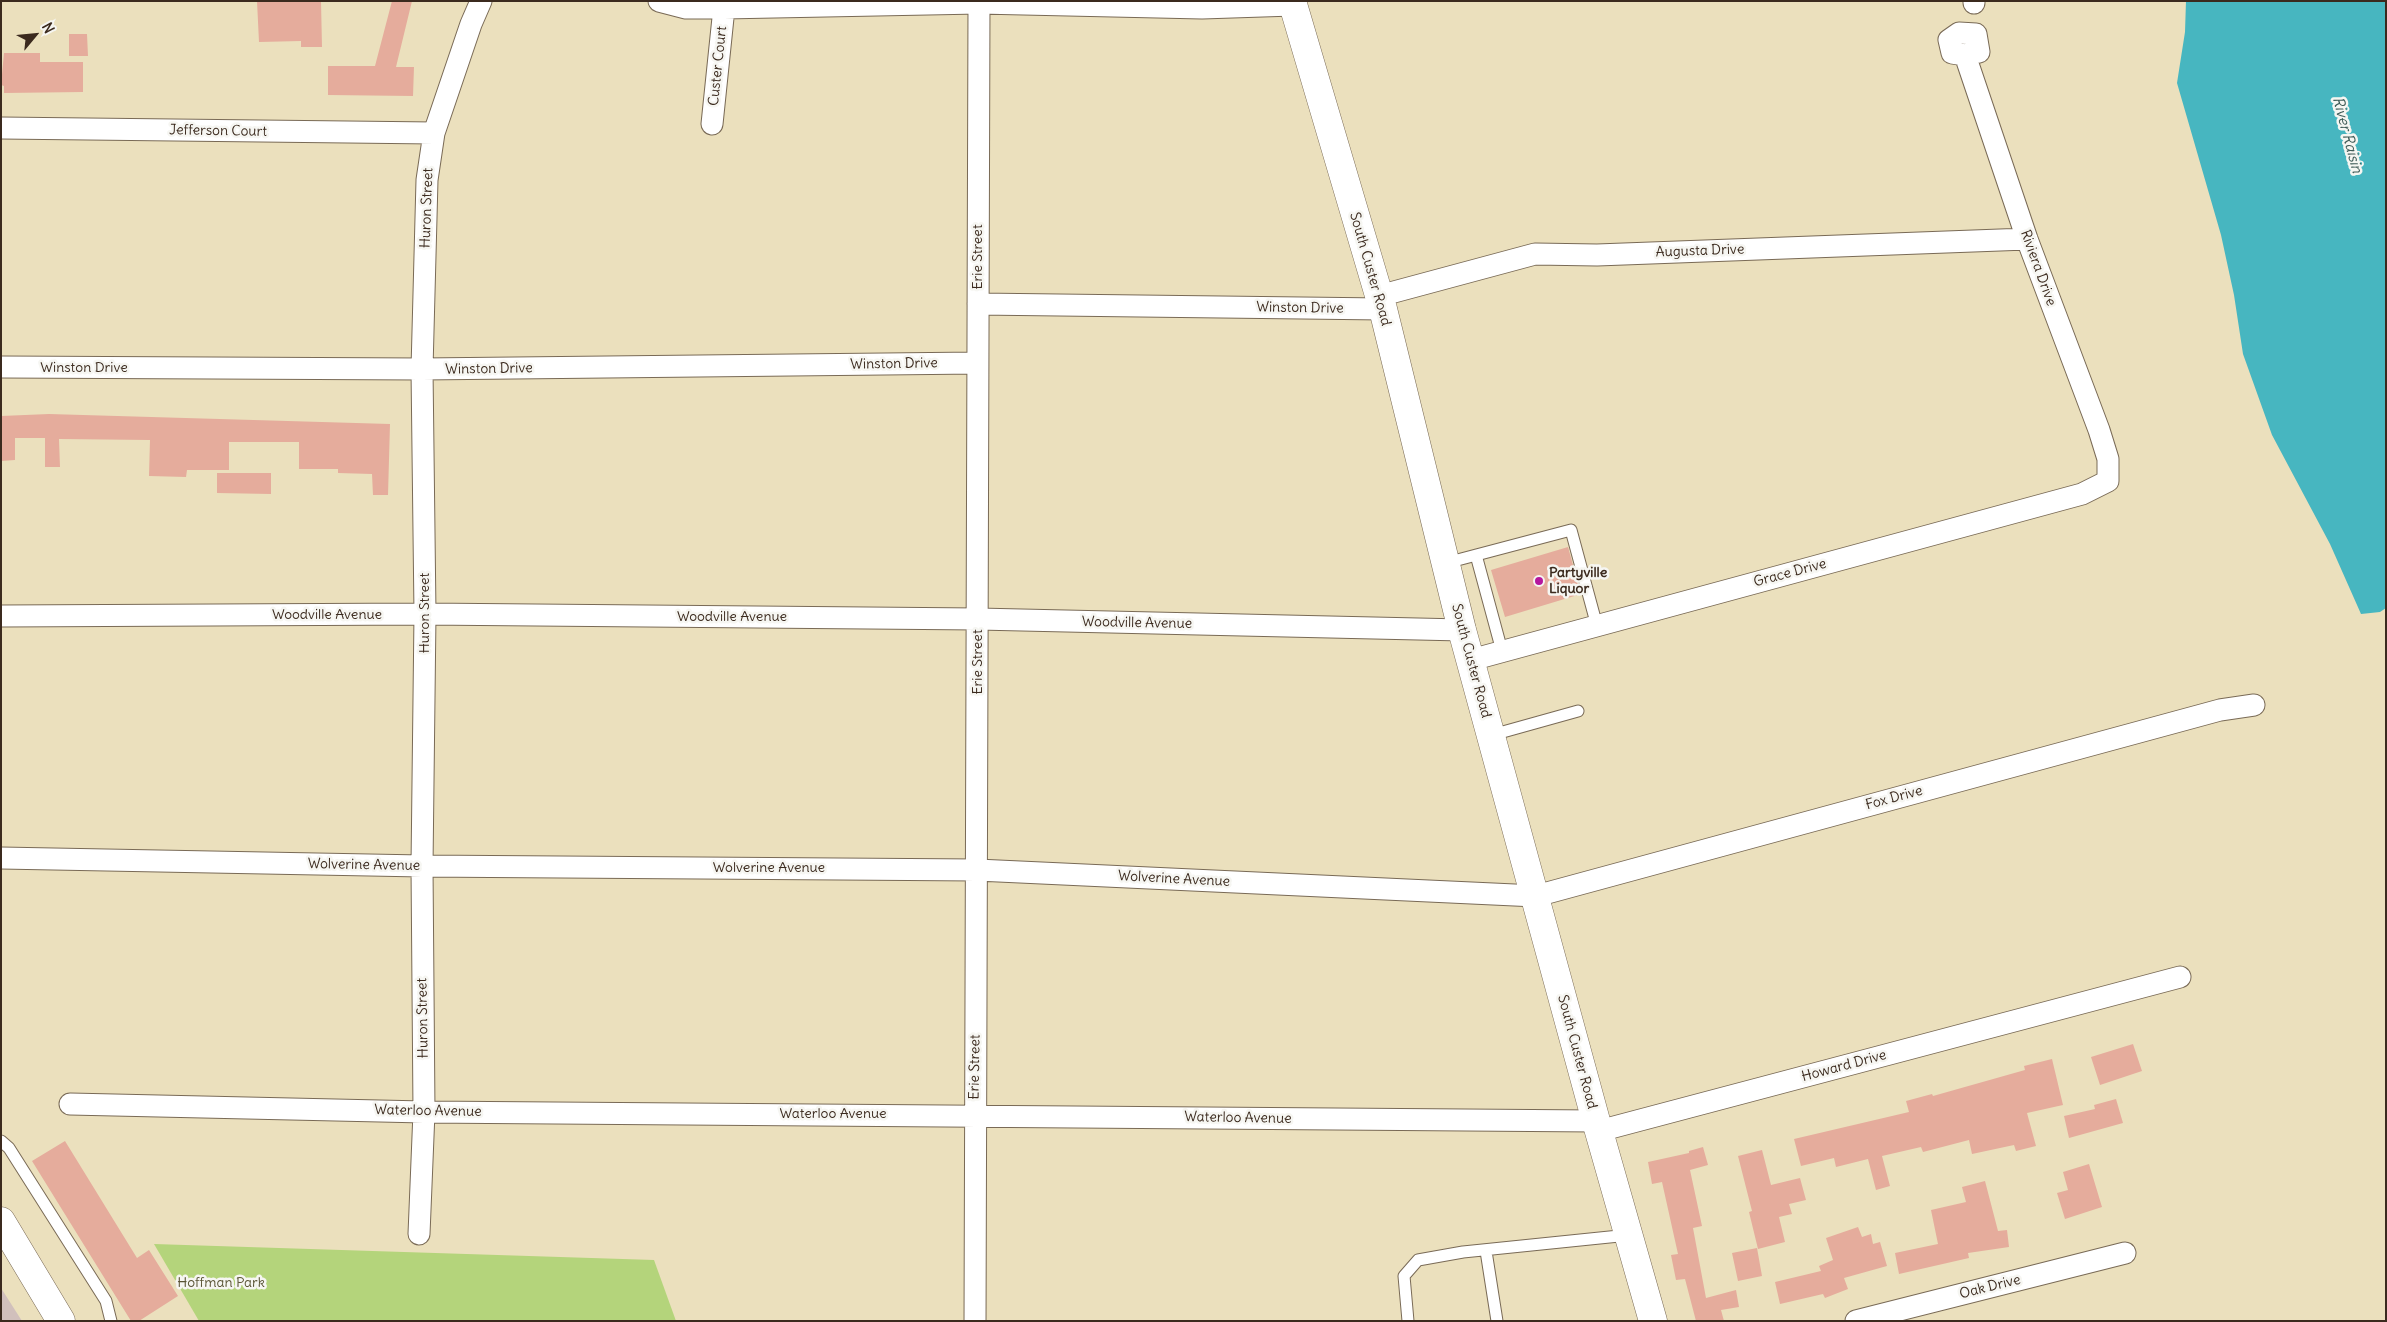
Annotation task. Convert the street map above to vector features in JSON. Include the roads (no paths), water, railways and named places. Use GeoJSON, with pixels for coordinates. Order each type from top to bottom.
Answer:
{"type":"FeatureCollection","features":[{"type":"Feature","properties":{"kind":"main road","name":"South Custer Road"},"geometry":{"type":"LineString","coordinates":[[1293,3],[1381,302],[1462,630],[1536,896],[1597,1126],[1653,1321]]}},
{"type":"Feature","properties":{"kind":"main road"},"geometry":{"type":"LineString","coordinates":[[1,1221],[56,1319]]}},
{"type":"Feature","properties":{"kind":"street","name":"Huron Street"},"geometry":{"type":"LineString","coordinates":[[419,1234],[424,1112],[422,866],[425,614],[422,370],[426,206],[429,158],[434,133],[471,24],[481,1]]}},
{"type":"Feature","properties":{"kind":"street"},"geometry":{"type":"LineString","coordinates":[[659,1],[686,8],[724,8],[780,4],[979,3],[1202,8],[1293,3]]}},
{"type":"Feature","properties":{"kind":"street","name":"Erie Street"},"geometry":{"type":"LineString","coordinates":[[975,1321],[979,3]]}},
{"type":"Feature","properties":{"kind":"street","name":"Custer Court"},"geometry":{"type":"LineString","coordinates":[[712,124],[724,8]]}},
{"type":"Feature","properties":{"kind":"street","name":"Riviera Drive"},"geometry":{"type":"LineString","coordinates":[[1965,55],[2027,239],[2099,430],[2108,459],[2108,481]]}},
{"type":"Feature","properties":{"kind":"street","name":"Jefferson Court"},"geometry":{"type":"LineString","coordinates":[[1,128],[434,133]]}},
{"type":"Feature","properties":{"kind":"street","name":"Augusta Drive"},"geometry":{"type":"LineString","coordinates":[[1381,302],[1535,254],[1597,254],[2027,239]]}},
{"type":"Feature","properties":{"kind":"street","name":"Winston Drive"},"geometry":{"type":"LineString","coordinates":[[978,304],[1381,302]]}},
{"type":"Feature","properties":{"kind":"street","name":"Winston Drive"},"geometry":{"type":"LineString","coordinates":[[1,368],[422,370],[977,363]]}},
{"type":"Feature","properties":{"kind":"street","name":"Grace Drive"},"geometry":{"type":"LineString","coordinates":[[1471,660],[2082,494],[2108,481]]}},
{"type":"Feature","properties":{"kind":"street","name":"Woodville Avenue"},"geometry":{"type":"LineString","coordinates":[[1,616],[425,614],[978,619],[1462,630]]}},
{"type":"Feature","properties":{"kind":"street","name":"Fox Drive"},"geometry":{"type":"LineString","coordinates":[[1536,896],[2220,710],[2254,705]]}},
{"type":"Feature","properties":{"kind":"street","name":"Wolverine Avenue"},"geometry":{"type":"LineString","coordinates":[[1,858],[422,866],[977,870],[1536,896]]}},
{"type":"Feature","properties":{"kind":"street","name":"Howard Drive"},"geometry":{"type":"LineString","coordinates":[[1597,1126],[2180,977]]}},
{"type":"Feature","properties":{"kind":"street","name":"Waterloo Avenue"},"geometry":{"type":"LineString","coordinates":[[70,1104],[424,1112],[975,1115],[1597,1126]]}},
{"type":"Feature","properties":{"kind":"street","name":"Oak Drive"},"geometry":{"type":"LineString","coordinates":[[1856,1321],[2124,1253]]}},
{"type":"Feature","properties":{"kind":"lane"},"geometry":{"type":"LineString","coordinates":[[1446,563],[1571,530],[1597,626]]}},
{"type":"Feature","properties":{"kind":"lane"},"geometry":{"type":"LineString","coordinates":[[1476,555],[1502,651]]}},
{"type":"Feature","properties":{"kind":"lane"},"geometry":{"type":"LineString","coordinates":[[1492,735],[1578,711]]}},
{"type":"Feature","properties":{"kind":"lane"},"geometry":{"type":"LineString","coordinates":[[1,1141],[10,1148],[106,1301],[111,1321]]}},
{"type":"Feature","properties":{"kind":"lane"},"geometry":{"type":"LineString","coordinates":[[1408,1321],[1404,1276],[1418,1260],[1463,1252],[1629,1235]]}},
{"type":"Feature","properties":{"kind":"lane"},"geometry":{"type":"LineString","coordinates":[[1486,1251],[1497,1321]]}},
{"type":"Feature","properties":{"kind":"water","name":"River Raisin"},"geometry":{"type":"Polygon","coordinates":[[[2186,1],[2386,1],[2386,608],[2380,612],[2361,614],[2330,544],[2272,435],[2243,354],[2234,295],[2221,235],[2177,83],[2185,32],[2186,1]]]}},
{"type":"Feature","properties":{"kind":"place","name":"Partyville Liquor"},"geometry":{"type":"Point","coordinates":[1539,581]}},
{"type":"Feature","properties":{"kind":"park label","name":"Hoffman Park"},"geometry":{"type":"Point","coordinates":[221,1283]}}]}
